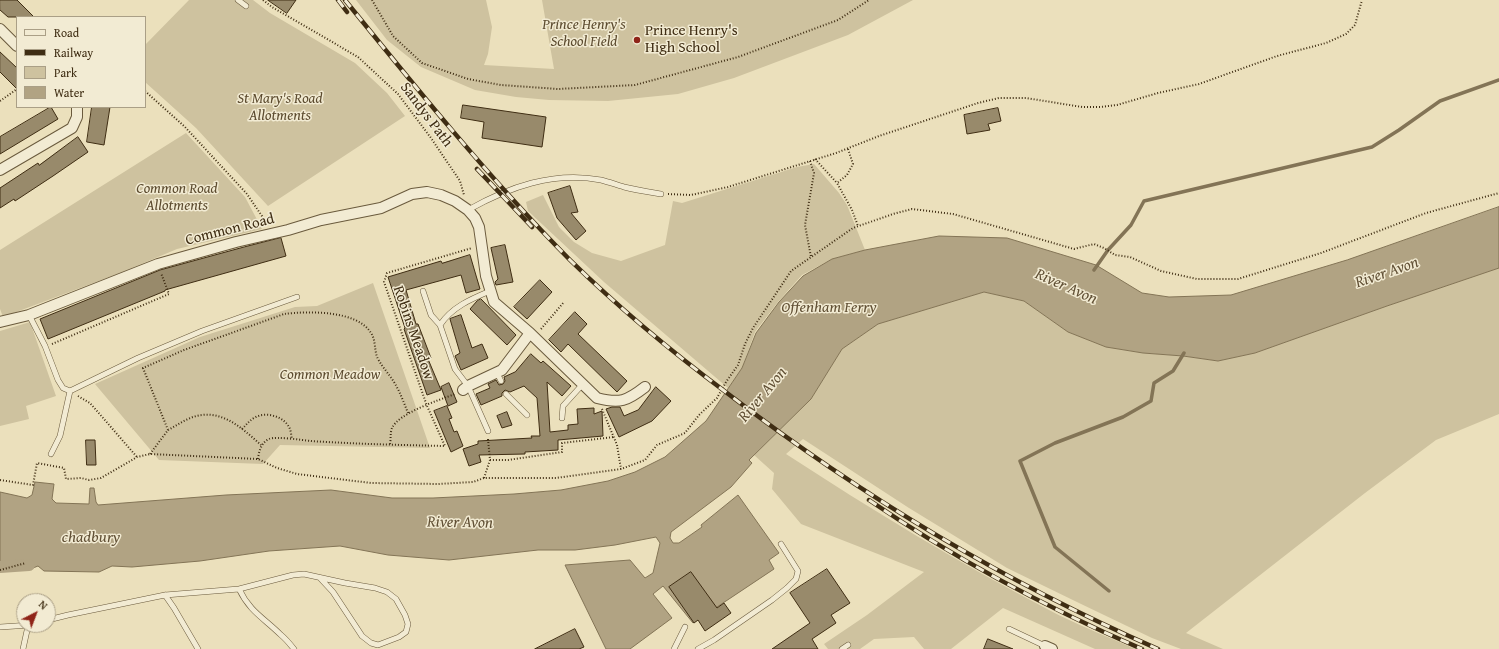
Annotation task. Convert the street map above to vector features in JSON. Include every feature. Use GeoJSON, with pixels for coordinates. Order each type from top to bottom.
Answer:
{"type":"FeatureCollection","features":[{"type":"Feature","properties":{"kind":"street"},"geometry":{"type":"LineString","coordinates":[[0,28],[16,45]]}},
{"type":"Feature","properties":{"kind":"street"},"geometry":{"type":"LineString","coordinates":[[0,170],[72,128],[78,117],[77,108]]}},
{"type":"Feature","properties":{"kind":"street","name":"Common Road"},"geometry":{"type":"LineString","coordinates":[[0,322],[29,315],[158,264],[321,220],[382,208],[412,194],[427,192],[441,195],[455,201],[468,210]]}},
{"type":"Feature","properties":{"kind":"street"},"geometry":{"type":"LineString","coordinates":[[468,210],[475,218],[479,227],[486,276],[494,302],[532,335],[597,398],[610,402],[626,400],[645,387]]}},
{"type":"Feature","properties":{"kind":"street"},"geometry":{"type":"LineString","coordinates":[[466,388],[499,377],[502,370],[532,335]]}},
{"type":"Feature","properties":{"kind":"lane"},"geometry":{"type":"LineString","coordinates":[[238,0],[246,6]]}},
{"type":"Feature","properties":{"kind":"lane"},"geometry":{"type":"LineString","coordinates":[[468,210],[491,197],[522,185],[559,178],[601,180],[625,187],[661,194]]}},
{"type":"Feature","properties":{"kind":"lane"},"geometry":{"type":"LineString","coordinates":[[423,290],[431,315],[440,325],[455,369],[488,431]]}},
{"type":"Feature","properties":{"kind":"lane"},"geometry":{"type":"LineString","coordinates":[[440,325],[446,316],[466,301],[490,291]]}},
{"type":"Feature","properties":{"kind":"lane"},"geometry":{"type":"LineString","coordinates":[[29,315],[45,346],[63,388],[70,391],[138,358],[202,331],[297,297]]}},
{"type":"Feature","properties":{"kind":"lane"},"geometry":{"type":"LineString","coordinates":[[562,418],[562,406],[582,385]]}},
{"type":"Feature","properties":{"kind":"lane"},"geometry":{"type":"LineString","coordinates":[[51,454],[60,436],[70,391]]}},
{"type":"Feature","properties":{"kind":"lane"},"geometry":{"type":"LineString","coordinates":[[506,394],[527,416]]}},
{"type":"Feature","properties":{"kind":"lane"},"geometry":{"type":"LineString","coordinates":[[698,649],[714,640],[772,600],[796,579],[798,571],[782,544]]}},
{"type":"Feature","properties":{"kind":"lane"},"geometry":{"type":"LineString","coordinates":[[56,618],[165,595],[239,589],[293,575],[304,574],[376,588],[387,592],[396,599],[405,615],[408,624],[406,632],[399,637],[378,645],[371,643],[362,636],[333,592],[320,578]]}},
{"type":"Feature","properties":{"kind":"lane"},"geometry":{"type":"LineString","coordinates":[[239,589],[245,600],[254,611],[294,649]]}},
{"type":"Feature","properties":{"kind":"lane"},"geometry":{"type":"LineString","coordinates":[[165,595],[198,649]]}},
{"type":"Feature","properties":{"kind":"lane"},"geometry":{"type":"LineString","coordinates":[[1,625],[16,625]]}},
{"type":"Feature","properties":{"kind":"lane"},"geometry":{"type":"LineString","coordinates":[[674,649],[685,627]]}},
{"type":"Feature","properties":{"kind":"lane"},"geometry":{"type":"LineString","coordinates":[[1009,629],[1049,647]]}},
{"type":"Feature","properties":{"kind":"lane"},"geometry":{"type":"LineString","coordinates":[[23,649],[28,633]]}},
{"type":"Feature","properties":{"kind":"lane"},"geometry":{"type":"LineString","coordinates":[[842,649],[848,645]]}},
{"type":"Feature","properties":{"kind":"path","name":"Sandys Path"},"geometry":{"type":"LineString","coordinates":[[263,0],[272,7],[358,57],[398,94],[431,138],[460,181],[468,210]]}},
{"type":"Feature","properties":{"kind":"path"},"geometry":{"type":"LineString","coordinates":[[372,0],[393,36],[422,63],[468,79],[501,85],[558,89],[635,85],[738,57],[838,20],[869,0]]}},
{"type":"Feature","properties":{"kind":"path"},"geometry":{"type":"LineString","coordinates":[[661,194],[691,195],[728,187],[848,149],[879,136],[978,103],[999,98],[1026,98],[1082,107],[1100,107],[1117,105],[1158,93],[1199,84],[1277,56],[1326,43],[1346,34],[1355,25],[1362,0]]}},
{"type":"Feature","properties":{"kind":"path"},"geometry":{"type":"LineString","coordinates":[[0,101],[16,90]]}},
{"type":"Feature","properties":{"kind":"path"},"geometry":{"type":"LineString","coordinates":[[146,92],[185,127],[247,194],[266,222]]}},
{"type":"Feature","properties":{"kind":"path"},"geometry":{"type":"LineString","coordinates":[[837,183],[847,175],[853,164],[848,149]]}},
{"type":"Feature","properties":{"kind":"path"},"geometry":{"type":"LineString","coordinates":[[815,159],[837,183],[852,210],[858,226]]}},
{"type":"Feature","properties":{"kind":"path"},"geometry":{"type":"LineString","coordinates":[[810,161],[814,173],[806,225],[811,257]]}},
{"type":"Feature","properties":{"kind":"path"},"geometry":{"type":"LineString","coordinates":[[1104,248],[1115,255],[1130,257],[1161,272],[1197,279],[1238,279],[1321,253],[1426,214],[1499,193]]}},
{"type":"Feature","properties":{"kind":"path","name":"Robins Meadow"},"geometry":{"type":"LineString","coordinates":[[390,444],[445,446],[427,406],[384,282],[387,273],[482,246]]}},
{"type":"Feature","properties":{"kind":"path"},"geometry":{"type":"LineString","coordinates":[[45,346],[169,294],[158,264]]}},
{"type":"Feature","properties":{"kind":"path"},"geometry":{"type":"LineString","coordinates":[[532,335],[564,302]]}},
{"type":"Feature","properties":{"kind":"path"},"geometry":{"type":"LineString","coordinates":[[168,430],[165,418],[143,368],[184,350],[243,328],[284,314],[302,311],[337,315],[353,319],[364,325],[372,333],[377,358],[396,387],[408,413]]}},
{"type":"Feature","properties":{"kind":"path"},"geometry":{"type":"LineString","coordinates":[[258,459],[258,452],[261,445],[269,439],[390,444],[392,429],[399,420],[408,413],[466,388]]}},
{"type":"Feature","properties":{"kind":"path"},"geometry":{"type":"LineString","coordinates":[[70,391],[90,403],[137,456]]}},
{"type":"Feature","properties":{"kind":"path"},"geometry":{"type":"LineString","coordinates":[[597,398],[614,437],[621,469]]}},
{"type":"Feature","properties":{"kind":"path"},"geometry":{"type":"LineString","coordinates":[[150,454],[168,430],[187,420],[202,415],[216,415],[228,419],[261,445]]}},
{"type":"Feature","properties":{"kind":"path"},"geometry":{"type":"LineString","coordinates":[[242,429],[255,417],[262,415],[272,416],[283,420],[289,426],[292,439]]}},
{"type":"Feature","properties":{"kind":"path"},"geometry":{"type":"LineString","coordinates":[[484,478],[490,460],[488,431]]}},
{"type":"Feature","properties":{"kind":"path"},"geometry":{"type":"LineString","coordinates":[[490,460],[508,460],[562,452],[562,443],[614,437]]}},
{"type":"Feature","properties":{"kind":"path"},"geometry":{"type":"LineString","coordinates":[[0,480],[33,485]]}},
{"type":"Feature","properties":{"kind":"path"},"geometry":{"type":"LineString","coordinates":[[0,570],[26,563]]}},
{"type":"Feature","properties":{"kind":"green space","name":"St Mary's Road Allotments"},"geometry":{"type":"Polygon","coordinates":[[[189,0],[253,0],[270,13],[355,63],[387,93],[405,116],[268,206],[196,128],[146,83],[146,44],[189,0]]]}},
{"type":"Feature","properties":{"kind":"green space","name":"Prince Henry's School Field"},"geometry":{"type":"Polygon","coordinates":[[[356,0],[486,0],[492,27],[488,54],[484,65],[554,69],[542,0],[913,0],[848,35],[734,78],[678,94],[608,101],[549,100],[516,97],[475,90],[421,67],[387,40],[356,0]]]}},
{"type":"Feature","properties":{"kind":"green space","name":"Common Road Allotments"},"geometry":{"type":"Polygon","coordinates":[[[186,133],[245,197],[262,229],[177,249],[120,273],[3,317],[0,309],[0,250],[186,133]]]}},
{"type":"Feature","properties":{"kind":"green space"},"geometry":{"type":"Polygon","coordinates":[[[814,164],[839,193],[847,205],[865,250],[832,259],[802,275],[778,302],[755,332],[742,368],[728,388],[604,282],[528,211],[526,202],[543,195],[559,227],[574,242],[592,253],[621,261],[665,245],[673,201],[682,203],[797,167],[814,164]]]}},
{"type":"Feature","properties":{"kind":"green space"},"geometry":{"type":"Polygon","coordinates":[[[1499,268],[1499,414],[1436,440],[1365,493],[1186,633],[1223,649],[1181,649],[1152,638],[1007,568],[909,508],[803,439],[786,454],[883,516],[982,574],[1081,626],[1135,649],[1095,649],[1003,608],[951,649],[924,649],[914,637],[874,639],[860,649],[828,649],[824,644],[867,615],[924,572],[801,524],[772,489],[774,473],[754,455],[811,399],[842,349],[878,324],[984,292],[1024,301],[1068,332],[1106,347],[1143,353],[1183,356],[1218,361],[1255,353],[1499,268]]]}},
{"type":"Feature","properties":{"kind":"green space","name":"Common Meadow"},"geometry":{"type":"Polygon","coordinates":[[[373,283],[430,448],[280,445],[263,464],[159,460],[95,384],[200,337],[295,307],[317,306],[373,283]]]}},
{"type":"Feature","properties":{"kind":"green space"},"geometry":{"type":"Polygon","coordinates":[[[30,322],[56,396],[26,406],[29,419],[0,426],[0,331],[30,322]]]}},
{"type":"Feature","properties":{"kind":"water","name":"Offenham Ferry"},"geometry":{"type":"Polygon","coordinates":[[[1499,207],[1499,268],[1255,353],[1218,361],[1183,356],[1143,353],[1106,347],[1068,332],[1024,301],[984,292],[878,324],[842,349],[811,399],[749,460],[752,463],[731,487],[671,532],[670,538],[673,543],[679,543],[702,527],[701,525],[738,495],[779,553],[769,560],[774,569],[693,623],[663,586],[653,594],[672,618],[630,649],[606,649],[565,565],[630,560],[645,578],[653,573],[660,543],[656,537],[615,545],[575,550],[538,550],[449,560],[388,555],[340,546],[269,551],[200,561],[132,567],[112,566],[99,572],[44,571],[38,566],[33,568],[24,561],[0,567],[0,492],[27,498],[32,495],[35,482],[54,484],[52,499],[56,503],[89,504],[90,488],[94,488],[96,502],[98,505],[226,495],[331,490],[392,498],[433,498],[514,494],[561,490],[608,481],[635,472],[665,457],[706,421],[742,368],[756,333],[779,302],[803,276],[832,259],[865,250],[939,236],[1007,238],[1096,265],[1142,293],[1169,297],[1231,295],[1347,260],[1499,207]]]}},
{"type":"Feature","properties":{"kind":"building"},"geometry":{"type":"Polygon","coordinates":[[[0,0],[17,0],[33,16],[8,17],[0,10],[0,0]]]}},
{"type":"Feature","properties":{"kind":"building"},"geometry":{"type":"Polygon","coordinates":[[[268,0],[296,0],[287,13],[268,0]]]}},
{"type":"Feature","properties":{"kind":"building"},"geometry":{"type":"Polygon","coordinates":[[[0,52],[16,67],[16,88],[0,72],[0,52]]]}},
{"type":"Feature","properties":{"kind":"building"},"geometry":{"type":"Polygon","coordinates":[[[463,105],[546,117],[542,147],[482,138],[484,122],[461,118],[463,105]]]}},
{"type":"Feature","properties":{"kind":"building"},"geometry":{"type":"Polygon","coordinates":[[[49,108],[52,108],[58,119],[0,154],[0,137],[49,108]]]}},
{"type":"Feature","properties":{"kind":"building"},"geometry":{"type":"Polygon","coordinates":[[[92,108],[110,108],[104,145],[87,142],[92,108]]]}},
{"type":"Feature","properties":{"kind":"building"},"geometry":{"type":"Polygon","coordinates":[[[998,108],[1001,121],[988,124],[990,130],[967,134],[964,115],[998,108]]]}},
{"type":"Feature","properties":{"kind":"building"},"geometry":{"type":"Polygon","coordinates":[[[78,137],[88,152],[15,201],[14,199],[0,208],[0,188],[38,163],[39,165],[78,137]]]}},
{"type":"Feature","properties":{"kind":"building"},"geometry":{"type":"Polygon","coordinates":[[[570,186],[578,212],[571,213],[586,231],[576,240],[557,218],[548,193],[570,186]]]}},
{"type":"Feature","properties":{"kind":"building"},"geometry":{"type":"Polygon","coordinates":[[[281,238],[286,256],[165,290],[48,339],[40,319],[160,270],[281,238]]]}},
{"type":"Feature","properties":{"kind":"building"},"geometry":{"type":"Polygon","coordinates":[[[505,245],[513,282],[496,285],[495,282],[498,279],[491,248],[505,245]]]}},
{"type":"Feature","properties":{"kind":"building"},"geometry":{"type":"Polygon","coordinates":[[[470,255],[480,289],[466,293],[461,275],[406,290],[416,324],[418,324],[431,358],[428,359],[441,390],[427,395],[388,277],[441,261],[442,263],[470,255]]]}},
{"type":"Feature","properties":{"kind":"building"},"geometry":{"type":"Polygon","coordinates":[[[540,280],[552,292],[527,319],[514,307],[540,280]]]}},
{"type":"Feature","properties":{"kind":"building"},"geometry":{"type":"Polygon","coordinates":[[[481,299],[516,335],[507,345],[470,309],[477,301],[481,299]]]}},
{"type":"Feature","properties":{"kind":"building"},"geometry":{"type":"Polygon","coordinates":[[[575,312],[587,324],[578,334],[627,381],[617,392],[568,344],[561,352],[549,340],[575,312]]]}},
{"type":"Feature","properties":{"kind":"building"},"geometry":{"type":"Polygon","coordinates":[[[461,315],[472,348],[482,344],[488,358],[461,370],[455,356],[460,353],[450,319],[461,315]]]}},
{"type":"Feature","properties":{"kind":"building"},"geometry":{"type":"Polygon","coordinates":[[[531,354],[541,363],[543,361],[571,386],[562,396],[547,382],[550,432],[568,430],[568,425],[578,424],[577,409],[594,408],[594,414],[602,411],[603,436],[558,440],[558,450],[525,452],[525,454],[479,455],[481,462],[469,466],[463,449],[478,444],[478,441],[532,438],[531,436],[540,436],[537,398],[524,386],[510,392],[505,390],[502,393],[502,396],[481,405],[476,394],[490,388],[488,384],[496,380],[499,385],[503,384],[505,381],[504,377],[515,372],[531,354]]]}},
{"type":"Feature","properties":{"kind":"building"},"geometry":{"type":"Polygon","coordinates":[[[449,383],[457,402],[448,406],[441,387],[449,383]]]}},
{"type":"Feature","properties":{"kind":"building"},"geometry":{"type":"Polygon","coordinates":[[[656,387],[671,401],[652,421],[619,437],[606,409],[620,407],[624,416],[638,410],[656,387]]]}},
{"type":"Feature","properties":{"kind":"building"},"geometry":{"type":"Polygon","coordinates":[[[447,406],[452,418],[449,419],[454,432],[457,431],[463,446],[451,452],[434,411],[447,406]]]}},
{"type":"Feature","properties":{"kind":"building"},"geometry":{"type":"Polygon","coordinates":[[[507,412],[512,425],[502,428],[497,416],[507,412]]]}},
{"type":"Feature","properties":{"kind":"building"},"geometry":{"type":"Polygon","coordinates":[[[86,440],[95,440],[96,465],[87,465],[86,440]]]}},
{"type":"Feature","properties":{"kind":"building"},"geometry":{"type":"Polygon","coordinates":[[[827,569],[850,603],[831,615],[836,623],[812,639],[818,649],[772,649],[810,623],[790,593],[827,569]]]}},
{"type":"Feature","properties":{"kind":"building"},"geometry":{"type":"Polygon","coordinates":[[[691,572],[717,608],[724,603],[731,613],[705,631],[698,620],[694,623],[669,587],[691,572]]]}},
{"type":"Feature","properties":{"kind":"building"},"geometry":{"type":"Polygon","coordinates":[[[575,629],[584,647],[579,649],[535,649],[575,629]]]}},
{"type":"Feature","properties":{"kind":"building"},"geometry":{"type":"Polygon","coordinates":[[[988,639],[1013,649],[984,649],[988,639]]]}},
{"type":"Feature","properties":{"kind":"waterway"},"geometry":{"type":"LineString","coordinates":[[1094,270],[1108,250],[1131,225],[1144,201],[1372,147],[1440,101],[1499,80]]}},
{"type":"Feature","properties":{"kind":"waterway"},"geometry":{"type":"LineString","coordinates":[[1109,591],[1055,547],[1020,461],[1055,443],[1123,417],[1151,401],[1154,383],[1173,371],[1184,353]]}},
{"type":"Feature","properties":{"kind":"waterway"},"geometry":{"type":"LineString","coordinates":[[0,567],[29,565]]}},
{"type":"Feature","properties":{"kind":"railway"},"geometry":{"type":"LineString","coordinates":[[338,0],[347,12]]}},
{"type":"Feature","properties":{"kind":"railway"},"geometry":{"type":"LineString","coordinates":[[345,0],[454,133],[540,229],[607,295],[686,362],[777,431],[829,467],[935,534],[1045,595],[1158,649]]}},
{"type":"Feature","properties":{"kind":"railway"},"geometry":{"type":"LineString","coordinates":[[477,169],[532,227]]}},
{"type":"Feature","properties":{"kind":"railway"},"geometry":{"type":"LineString","coordinates":[[869,500],[934,542],[1002,581],[1071,617],[1142,649]]}},
{"type":"Feature","properties":{"kind":"place","name":"Prince Henry's High School"},"geometry":{"type":"Point","coordinates":[637,40]}},
{"type":"Feature","properties":{"kind":"water label","name":"River Avon"},"geometry":{"type":"Point","coordinates":[1387,273]}},
{"type":"Feature","properties":{"kind":"water label","name":"River Avon"},"geometry":{"type":"Point","coordinates":[1066,287]}},
{"type":"Feature","properties":{"kind":"water label","name":"River Avon"},"geometry":{"type":"Point","coordinates":[763,395]}},
{"type":"Feature","properties":{"kind":"water label","name":"River Avon"},"geometry":{"type":"Point","coordinates":[460,523]}},
{"type":"Feature","properties":{"kind":"water label","name":"chadbury"},"geometry":{"type":"Point","coordinates":[91,538]}}]}
